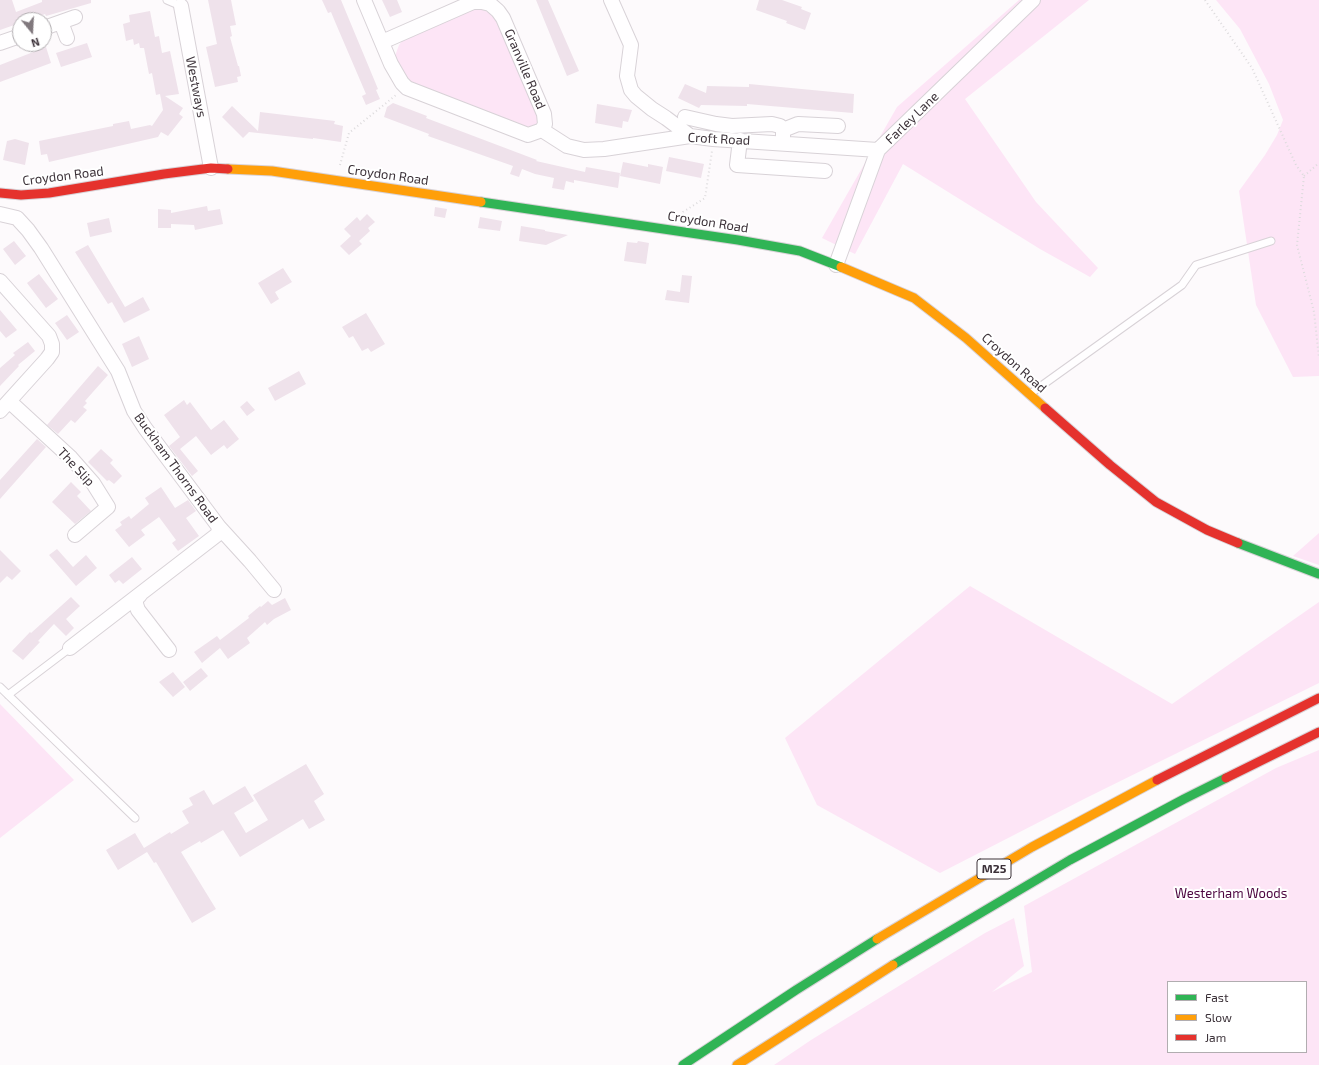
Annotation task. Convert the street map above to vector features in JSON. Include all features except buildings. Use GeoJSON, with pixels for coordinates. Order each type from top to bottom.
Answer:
{"type":"FeatureCollection","features":[{"type":"Feature","properties":{"kind":"main road","name":"Croydon Road"},"geometry":{"type":"LineString","coordinates":[[0,193],[21,195],[49,193],[164,174],[211,168],[272,171],[678,231],[800,251],[914,298],[966,338],[1110,465],[1156,502],[1207,530],[1253,550],[1319,574]]}},
{"type":"Feature","properties":{"kind":"main road","name":"M25"},"geometry":{"type":"LineString","coordinates":[[683,1065],[796,990],[866,946],[1032,847],[1158,778],[1319,698]]}},
{"type":"Feature","properties":{"kind":"main road","name":"M25"},"geometry":{"type":"LineString","coordinates":[[737,1065],[894,964],[1032,882],[1177,802],[1319,732]]}},
{"type":"Feature","properties":{"kind":"street"},"geometry":{"type":"LineString","coordinates":[[364,0],[398,78],[406,87],[528,135],[542,130]]}},
{"type":"Feature","properties":{"kind":"street"},"geometry":{"type":"LineString","coordinates":[[612,0],[631,46],[627,76],[631,90],[652,109],[690,136]]}},
{"type":"Feature","properties":{"kind":"street","name":"Farley Lane"},"geometry":{"type":"LineString","coordinates":[[836,265],[878,150],[1034,0]]}},
{"type":"Feature","properties":{"kind":"street","name":"Granville Road"},"geometry":{"type":"LineString","coordinates":[[382,42],[473,2],[490,4],[503,18],[544,114],[544,124],[542,130]]}},
{"type":"Feature","properties":{"kind":"street","name":"Westways"},"geometry":{"type":"LineString","coordinates":[[181,6],[211,168]]}},
{"type":"Feature","properties":{"kind":"street"},"geometry":{"type":"LineString","coordinates":[[52,25],[68,20],[67,38]]}},
{"type":"Feature","properties":{"kind":"street"},"geometry":{"type":"LineString","coordinates":[[0,43],[12,39]]}},
{"type":"Feature","properties":{"kind":"street"},"geometry":{"type":"LineString","coordinates":[[685,117],[732,126],[772,124],[780,126],[783,136],[798,124],[838,126]]}},
{"type":"Feature","properties":{"kind":"street","name":"Croft Road"},"geometry":{"type":"LineString","coordinates":[[542,130],[567,146],[584,150],[604,149],[690,136],[740,140],[783,136],[878,150]]}},
{"type":"Feature","properties":{"kind":"street"},"geometry":{"type":"LineString","coordinates":[[740,140],[737,165],[825,171]]}},
{"type":"Feature","properties":{"kind":"street","name":"Buckham Thorns Road"},"geometry":{"type":"LineString","coordinates":[[0,214],[17,218],[28,230],[118,371],[126,387],[134,411],[219,527],[218,534],[70,648]]}},
{"type":"Feature","properties":{"kind":"street"},"geometry":{"type":"LineString","coordinates":[[0,281],[49,336],[52,344],[52,352],[47,359],[4,406]]}},
{"type":"Feature","properties":{"kind":"street","name":"The Slip"},"geometry":{"type":"LineString","coordinates":[[4,406],[70,458],[93,483],[108,507],[75,535]]}},
{"type":"Feature","properties":{"kind":"street"},"geometry":{"type":"LineString","coordinates":[[219,527],[274,590]]}},
{"type":"Feature","properties":{"kind":"street"},"geometry":{"type":"LineString","coordinates":[[140,595],[136,599],[138,610],[169,650]]}},
{"type":"Feature","properties":{"kind":"lane"},"geometry":{"type":"LineString","coordinates":[[167,0],[181,6]]}},
{"type":"Feature","properties":{"kind":"lane"},"geometry":{"type":"LineString","coordinates":[[1029,394],[1182,285],[1196,265],[1271,241]]}},
{"type":"Feature","properties":{"kind":"lane"},"geometry":{"type":"LineString","coordinates":[[8,695],[70,648]]}},
{"type":"Feature","properties":{"kind":"lane"},"geometry":{"type":"LineString","coordinates":[[0,687],[135,818]]}},
{"type":"Feature","properties":{"kind":"path"},"geometry":{"type":"LineString","coordinates":[[1205,0],[1252,68],[1296,166],[1304,176]]}},
{"type":"Feature","properties":{"kind":"path"},"geometry":{"type":"LineString","coordinates":[[335,180],[349,133],[406,87]]}},
{"type":"Feature","properties":{"kind":"path"},"geometry":{"type":"LineString","coordinates":[[678,231],[683,212],[705,198],[713,139]]}},
{"type":"Feature","properties":{"kind":"path"},"geometry":{"type":"LineString","coordinates":[[1319,163],[1304,176],[1297,245],[1314,312],[1319,358]]}},
{"type":"Feature","properties":{"kind":"green space"},"geometry":{"type":"Polygon","coordinates":[[[1019,0],[1089,0],[965,99],[1036,202],[1098,268],[1090,277],[1040,249],[903,164],[855,254],[822,238],[897,107],[1019,0]]]}},
{"type":"Feature","properties":{"kind":"green space"},"geometry":{"type":"Polygon","coordinates":[[[1216,0],[1319,0],[1319,376],[1293,377],[1256,305],[1239,191],[1265,155],[1277,135],[1283,120],[1269,84],[1240,29],[1216,0]]]}},
{"type":"Feature","properties":{"kind":"green space"},"geometry":{"type":"Polygon","coordinates":[[[473,9],[483,10],[494,14],[540,116],[538,123],[535,126],[527,128],[413,85],[406,78],[396,60],[395,56],[399,45],[406,36],[473,9]]]}},
{"type":"Feature","properties":{"kind":"green space"},"geometry":{"type":"Polygon","coordinates":[[[1319,533],[1319,565],[1293,556],[1319,533]]]}},
{"type":"Feature","properties":{"kind":"green space"},"geometry":{"type":"Polygon","coordinates":[[[970,586],[1172,704],[1319,602],[1319,683],[1086,798],[940,873],[817,805],[785,738],[970,586]]]}},
{"type":"Feature","properties":{"kind":"green space"},"geometry":{"type":"Polygon","coordinates":[[[0,704],[74,780],[0,838],[0,704]]]}},
{"type":"Feature","properties":{"kind":"green space","name":"Westerham Woods"},"geometry":{"type":"Polygon","coordinates":[[[1319,750],[1319,1065],[774,1065],[811,1040],[985,933],[1014,918],[1024,966],[992,992],[1032,972],[1024,906],[1276,768],[1319,750]]]}},
{"type":"Feature","properties":{"kind":"traffic: fast"},"geometry":{"type":"LineString","coordinates":[[481,202],[738,240],[800,251],[841,267]]}},
{"type":"Feature","properties":{"kind":"traffic: fast"},"geometry":{"type":"LineString","coordinates":[[1238,543],[1319,574]]}},
{"type":"Feature","properties":{"kind":"traffic: fast"},"geometry":{"type":"LineString","coordinates":[[893,965],[1070,860],[1226,778]]}},
{"type":"Feature","properties":{"kind":"traffic: fast"},"geometry":{"type":"LineString","coordinates":[[683,1065],[796,990],[877,939]]}},
{"type":"Feature","properties":{"kind":"traffic: slow"},"geometry":{"type":"LineString","coordinates":[[228,169],[272,171],[481,202]]}},
{"type":"Feature","properties":{"kind":"traffic: slow"},"geometry":{"type":"LineString","coordinates":[[841,267],[914,298],[966,338],[1045,408]]}},
{"type":"Feature","properties":{"kind":"traffic: slow"},"geometry":{"type":"LineString","coordinates":[[877,939],[1032,847],[1157,780]]}},
{"type":"Feature","properties":{"kind":"traffic: slow"},"geometry":{"type":"LineString","coordinates":[[737,1065],[893,965]]}},
{"type":"Feature","properties":{"kind":"traffic: jam"},"geometry":{"type":"LineString","coordinates":[[0,193],[21,195],[49,193],[164,174],[211,168],[228,169]]}},
{"type":"Feature","properties":{"kind":"traffic: jam"},"geometry":{"type":"LineString","coordinates":[[1045,408],[1110,465],[1156,502],[1207,530],[1238,543]]}},
{"type":"Feature","properties":{"kind":"traffic: jam"},"geometry":{"type":"LineString","coordinates":[[1157,780],[1319,698]]}},
{"type":"Feature","properties":{"kind":"traffic: jam"},"geometry":{"type":"LineString","coordinates":[[1226,778],[1319,732]]}}]}
